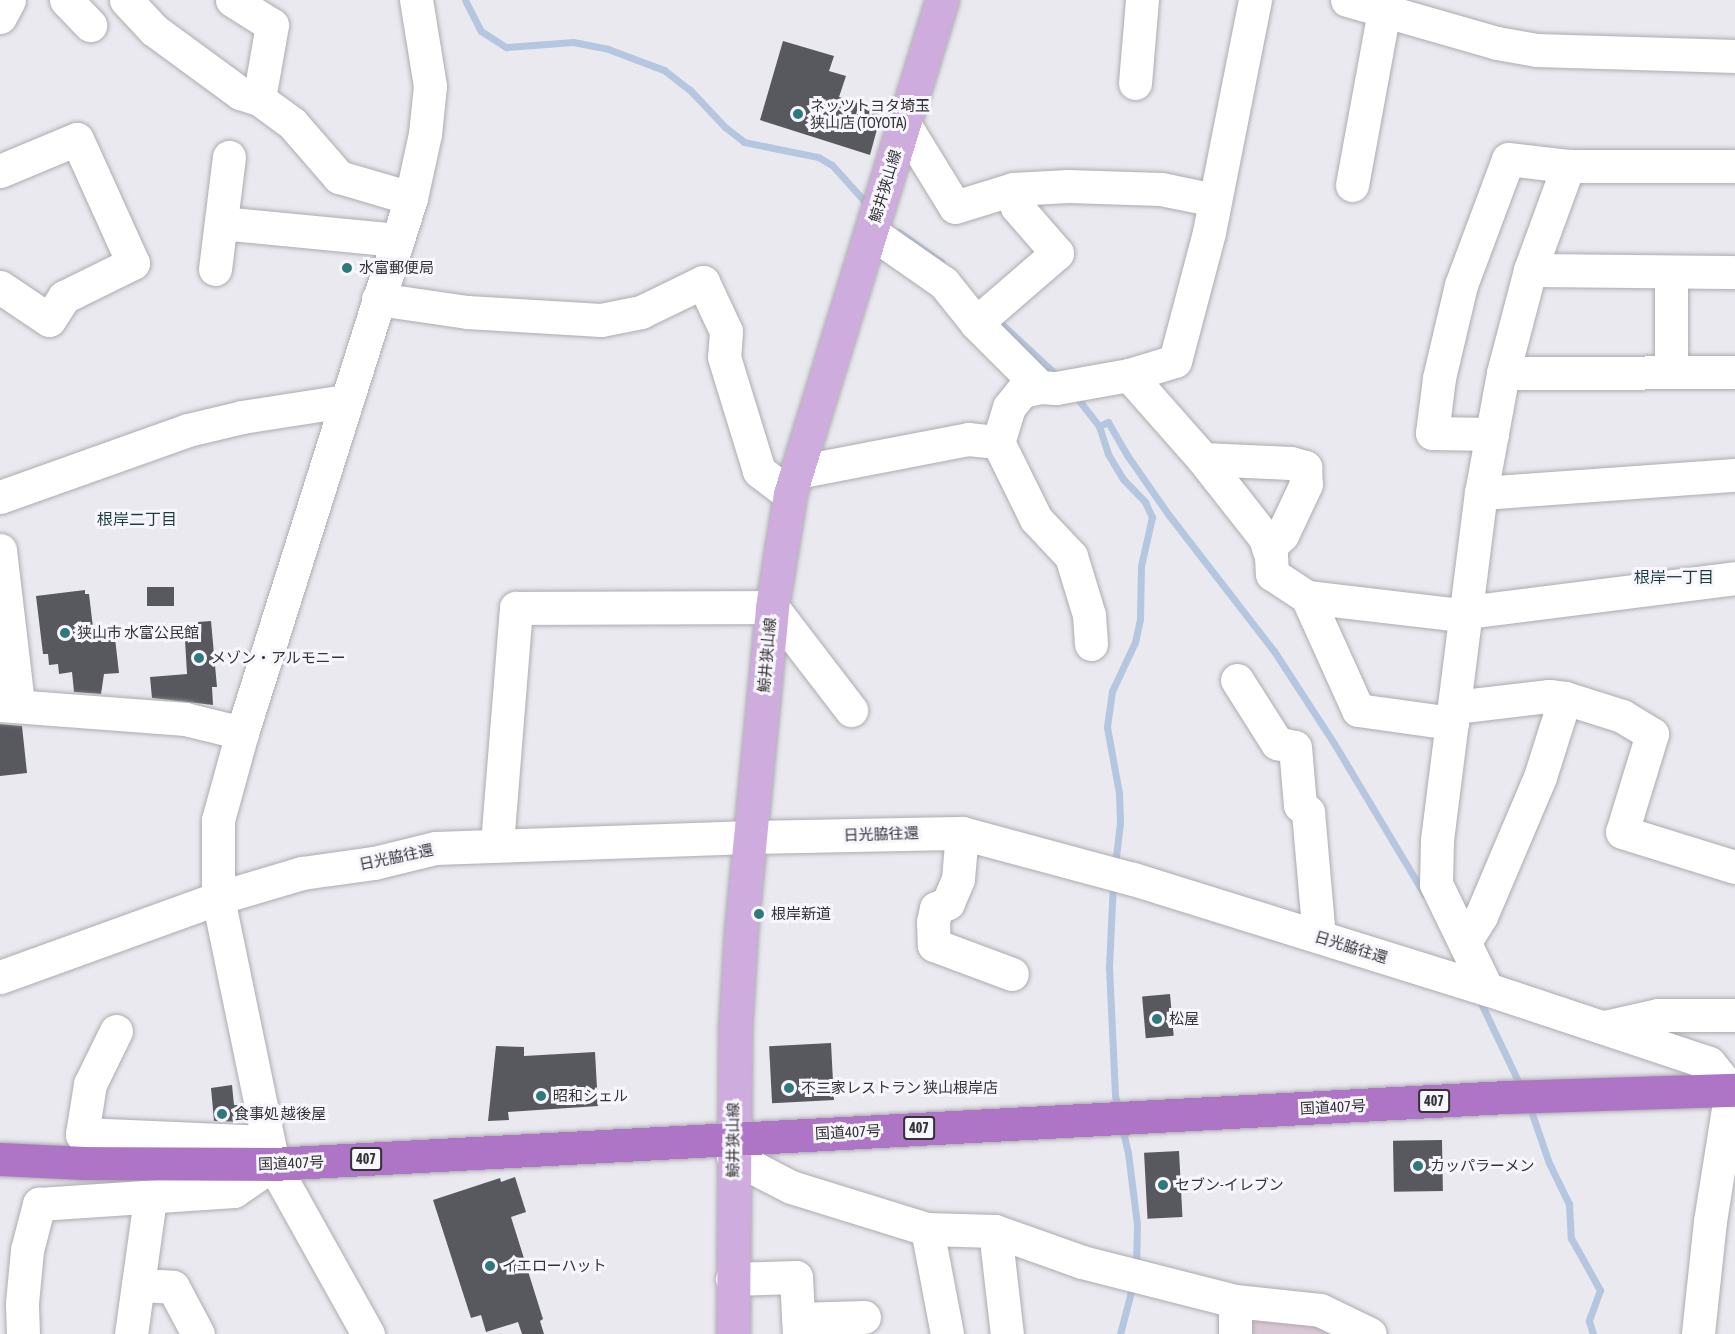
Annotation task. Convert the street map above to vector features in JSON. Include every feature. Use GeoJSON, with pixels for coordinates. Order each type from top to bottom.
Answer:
{"type":"FeatureCollection","features":[{"type":"Feature","properties":{"kind":"highway","name":"国道407号"},"geometry":{"type":"LineString","coordinates":[[0,1159],[84,1163],[270,1153],[732,1148],[1121,1118],[1508,1097],[1733,1090]]}},
{"type":"Feature","properties":{"kind":"main road","name":"鯨井狭山線"},"geometry":{"type":"LineString","coordinates":[[733,1334],[732,1148],[735,1018],[772,607],[793,483],[942,0]]}},
{"type":"Feature","properties":{"kind":"street"},"geometry":{"type":"LineString","coordinates":[[0,17],[9,0]]}},
{"type":"Feature","properties":{"kind":"street"},"geometry":{"type":"LineString","coordinates":[[66,0],[90,26]]}},
{"type":"Feature","properties":{"kind":"street"},"geometry":{"type":"LineString","coordinates":[[126,0],[154,30],[240,93],[259,99],[292,123],[339,177],[411,198]]}},
{"type":"Feature","properties":{"kind":"street"},"geometry":{"type":"LineString","coordinates":[[232,0],[272,25],[259,99]]}},
{"type":"Feature","properties":{"kind":"street"},"geometry":{"type":"LineString","coordinates":[[369,1334],[270,1153],[218,898],[218,820],[242,734],[345,401],[411,198],[425,134],[430,86],[416,0]]}},
{"type":"Feature","properties":{"kind":"street"},"geometry":{"type":"LineString","coordinates":[[1136,83],[1142,0]]}},
{"type":"Feature","properties":{"kind":"street"},"geometry":{"type":"LineString","coordinates":[[1091,644],[1089,615],[1071,556],[1036,519],[998,442],[1009,407],[1022,391],[1129,375],[1175,361],[1193,301],[1255,0]]}},
{"type":"Feature","properties":{"kind":"street"},"geometry":{"type":"LineString","coordinates":[[1349,0],[1497,43],[1536,50],[1735,56]]}},
{"type":"Feature","properties":{"kind":"street"},"geometry":{"type":"LineString","coordinates":[[1352,185],[1383,10]]}},
{"type":"Feature","properties":{"kind":"street"},"geometry":{"type":"LineString","coordinates":[[904,124],[955,207],[1013,189],[1068,186],[1161,189],[1214,200]]}},
{"type":"Feature","properties":{"kind":"street"},"geometry":{"type":"LineString","coordinates":[[0,171],[76,139],[133,263],[64,297],[49,320],[0,287]]}},
{"type":"Feature","properties":{"kind":"street"},"geometry":{"type":"LineString","coordinates":[[215,269],[229,157]]}},
{"type":"Feature","properties":{"kind":"street"},"geometry":{"type":"LineString","coordinates":[[1492,434],[1432,433],[1439,378],[1461,285],[1502,182],[1508,159],[1568,166],[1735,166]]}},
{"type":"Feature","properties":{"kind":"street"},"geometry":{"type":"LineString","coordinates":[[1486,989],[1436,884],[1435,863],[1481,493],[1503,373],[1530,270],[1568,166]]}},
{"type":"Feature","properties":{"kind":"street"},"geometry":{"type":"LineString","coordinates":[[985,314],[1057,253],[1017,207],[1013,189]]}},
{"type":"Feature","properties":{"kind":"street"},"geometry":{"type":"LineString","coordinates":[[874,222],[944,283],[985,314],[1060,386]]}},
{"type":"Feature","properties":{"kind":"street"},"geometry":{"type":"LineString","coordinates":[[221,223],[397,240]]}},
{"type":"Feature","properties":{"kind":"street"},"geometry":{"type":"LineString","coordinates":[[1530,270],[1735,272]]}},
{"type":"Feature","properties":{"kind":"street"},"geometry":{"type":"LineString","coordinates":[[1671,272],[1671,372]]}},
{"type":"Feature","properties":{"kind":"street"},"geometry":{"type":"LineString","coordinates":[[378,299],[467,312],[601,320],[641,312],[703,282],[726,331],[724,357],[759,471],[793,483],[968,439],[998,442]]}},
{"type":"Feature","properties":{"kind":"street"},"geometry":{"type":"LineString","coordinates":[[1503,373],[1735,373]]}},
{"type":"Feature","properties":{"kind":"street"},"geometry":{"type":"LineString","coordinates":[[1129,375],[1203,459],[1265,538],[1272,574],[1307,597],[1451,614],[1735,578]]}},
{"type":"Feature","properties":{"kind":"street"},"geometry":{"type":"LineString","coordinates":[[0,497],[188,430],[242,417],[345,401]]}},
{"type":"Feature","properties":{"kind":"street"},"geometry":{"type":"LineString","coordinates":[[1203,459],[1291,463],[1305,467],[1306,484],[1282,535],[1268,548]]}},
{"type":"Feature","properties":{"kind":"street"},"geometry":{"type":"LineString","coordinates":[[1481,493],[1735,475]]}},
{"type":"Feature","properties":{"kind":"street"},"geometry":{"type":"LineString","coordinates":[[0,550],[9,704],[185,720],[242,734]]}},
{"type":"Feature","properties":{"kind":"street"},"geometry":{"type":"LineString","coordinates":[[1307,597],[1358,710],[1453,715],[1549,696],[1565,698],[1622,717],[1652,734],[1622,832],[1735,867]]}},
{"type":"Feature","properties":{"kind":"street"},"geometry":{"type":"LineString","coordinates":[[497,844],[516,608],[772,607],[851,710]]}},
{"type":"Feature","properties":{"kind":"street"},"geometry":{"type":"LineString","coordinates":[[1237,680],[1277,743],[1295,747],[1300,805],[1308,812],[1319,937]]}},
{"type":"Feature","properties":{"kind":"street"},"geometry":{"type":"LineString","coordinates":[[1465,942],[1481,916],[1540,777],[1565,698]]}},
{"type":"Feature","properties":{"kind":"street"},"geometry":{"type":"LineString","coordinates":[[962,833],[958,879],[948,903],[936,908],[933,922],[934,945],[1012,974]]}},
{"type":"Feature","properties":{"kind":"street","name":"日光脇往還"},"geometry":{"type":"LineString","coordinates":[[0,978],[218,898],[302,873],[374,862],[435,848],[497,844],[962,833],[1118,875],[1604,1027],[1709,1063],[1733,1090]]}},
{"type":"Feature","properties":{"kind":"street"},"geometry":{"type":"LineString","coordinates":[[1604,1027],[1658,1015],[1735,1015]]}},
{"type":"Feature","properties":{"kind":"street"},"geometry":{"type":"LineString","coordinates":[[116,1031],[90,1084],[82,1134],[270,1153]]}},
{"type":"Feature","properties":{"kind":"street"},"geometry":{"type":"LineString","coordinates":[[1698,1334],[1710,1221],[1733,1090]]}},
{"type":"Feature","properties":{"kind":"street"},"geometry":{"type":"LineString","coordinates":[[732,1148],[791,1187],[927,1229],[995,1231],[1082,1262],[1235,1301],[1320,1310],[1370,1334]]}},
{"type":"Feature","properties":{"kind":"street"},"geometry":{"type":"LineString","coordinates":[[15,1314],[27,1250],[39,1204],[234,1191],[270,1153]]}},
{"type":"Feature","properties":{"kind":"street"},"geometry":{"type":"LineString","coordinates":[[131,1334],[150,1198]]}},
{"type":"Feature","properties":{"kind":"street"},"geometry":{"type":"LineString","coordinates":[[927,1229],[947,1334]]}},
{"type":"Feature","properties":{"kind":"street"},"geometry":{"type":"LineString","coordinates":[[995,1231],[1007,1334]]}},
{"type":"Feature","properties":{"kind":"street"},"geometry":{"type":"LineString","coordinates":[[732,1279],[796,1276],[799,1327],[864,1317]]}},
{"type":"Feature","properties":{"kind":"street"},"geometry":{"type":"LineString","coordinates":[[138,1284],[173,1287],[198,1334]]}},
{"type":"Feature","properties":{"kind":"street"},"geometry":{"type":"LineString","coordinates":[[1235,1301],[1235,1334]]}},
{"type":"Feature","properties":{"kind":"shaded area"},"geometry":{"type":"Polygon","coordinates":[[[1240,1311],[1318,1317],[1352,1334],[1240,1334],[1240,1311]]]}},
{"type":"Feature","properties":{"kind":"building"},"geometry":{"type":"Polygon","coordinates":[[[783,41],[834,56],[829,71],[846,76],[839,97],[882,111],[870,155],[760,120],[783,41]]]}},
{"type":"Feature","properties":{"kind":"building"},"geometry":{"type":"Polygon","coordinates":[[[147,587],[174,587],[174,606],[147,606],[147,587]]]}},
{"type":"Feature","properties":{"kind":"building"},"geometry":{"type":"Polygon","coordinates":[[[85,590],[85,594],[89,594],[94,636],[98,636],[99,640],[115,638],[119,673],[104,674],[101,694],[74,692],[72,672],[59,674],[58,664],[49,665],[48,654],[43,654],[36,596],[85,590]]]}},
{"type":"Feature","properties":{"kind":"building","name":"メゾン・アルモニー"},"geometry":{"type":"Polygon","coordinates":[[[211,621],[217,687],[212,687],[213,705],[152,698],[150,677],[187,674],[184,623],[211,621]]]}},
{"type":"Feature","properties":{"kind":"building"},"geometry":{"type":"Polygon","coordinates":[[[0,724],[22,726],[27,773],[0,776],[0,724]]]}},
{"type":"Feature","properties":{"kind":"building"},"geometry":{"type":"Polygon","coordinates":[[[1170,994],[1174,1036],[1146,1038],[1142,996],[1170,994]]]}},
{"type":"Feature","properties":{"kind":"building"},"geometry":{"type":"Polygon","coordinates":[[[831,1043],[834,1100],[772,1103],[769,1046],[831,1043]]]}},
{"type":"Feature","properties":{"kind":"building"},"geometry":{"type":"Polygon","coordinates":[[[496,1046],[524,1047],[524,1056],[595,1052],[598,1106],[508,1112],[509,1120],[488,1121],[496,1046]]]}},
{"type":"Feature","properties":{"kind":"building"},"geometry":{"type":"Polygon","coordinates":[[[232,1085],[234,1105],[242,1105],[241,1122],[214,1121],[211,1088],[232,1085]]]}},
{"type":"Feature","properties":{"kind":"building","name":"カッパラーメン"},"geometry":{"type":"Polygon","coordinates":[[[1442,1140],[1443,1191],[1394,1192],[1393,1141],[1442,1140]]]}},
{"type":"Feature","properties":{"kind":"building","name":"セブン-イレブン"},"geometry":{"type":"Polygon","coordinates":[[[1179,1151],[1182,1217],[1148,1219],[1144,1153],[1179,1151]]]}},
{"type":"Feature","properties":{"kind":"building","name":"イエローハット"},"geometry":{"type":"Polygon","coordinates":[[[515,1177],[526,1212],[511,1217],[543,1319],[540,1321],[544,1334],[522,1334],[518,1322],[486,1332],[481,1315],[471,1318],[433,1200],[500,1178],[501,1182],[515,1177]]]}},
{"type":"Feature","properties":{"kind":"waterway"},"geometry":{"type":"LineString","coordinates":[[465,0],[481,31],[506,47],[573,42],[608,49],[664,70],[690,90],[725,127],[744,142],[818,157],[832,165],[868,205]]}},
{"type":"Feature","properties":{"kind":"waterway"},"geometry":{"type":"LineString","coordinates":[[899,232],[941,262]]}},
{"type":"Feature","properties":{"kind":"waterway"},"geometry":{"type":"LineString","coordinates":[[994,317],[1061,379]]}},
{"type":"Feature","properties":{"kind":"waterway"},"geometry":{"type":"LineString","coordinates":[[1074,394],[1099,426],[1108,454],[1123,479],[1145,502],[1152,517],[1141,566],[1140,619],[1135,642],[1112,691],[1107,727],[1119,793],[1120,823],[1115,865]]}},
{"type":"Feature","properties":{"kind":"waterway"},"geometry":{"type":"LineString","coordinates":[[1099,426],[1108,422],[1127,455],[1168,514],[1274,651],[1335,745],[1424,894]]}},
{"type":"Feature","properties":{"kind":"waterway"},"geometry":{"type":"LineString","coordinates":[[1113,882],[1109,967],[1115,1095],[1118,1110]]}},
{"type":"Feature","properties":{"kind":"waterway"},"geometry":{"type":"LineString","coordinates":[[1478,997],[1521,1087]]}},
{"type":"Feature","properties":{"kind":"waterway"},"geometry":{"type":"LineString","coordinates":[[1529,1105],[1549,1163],[1569,1204],[1571,1238],[1600,1290],[1589,1321],[1593,1334]]}},
{"type":"Feature","properties":{"kind":"waterway"},"geometry":{"type":"LineString","coordinates":[[1122,1127],[1128,1153],[1137,1224],[1136,1267]]}},
{"type":"Feature","properties":{"kind":"waterway"},"geometry":{"type":"LineString","coordinates":[[1120,1334],[1133,1284]]}},
{"type":"Feature","properties":{"kind":"place","name":"ネッツトヨタ埼玉 狭山店 (TOYOTA)"},"geometry":{"type":"Point","coordinates":[798,114]}},
{"type":"Feature","properties":{"kind":"place","name":"水富郵便局"},"geometry":{"type":"Point","coordinates":[347,268]}},
{"type":"Feature","properties":{"kind":"place","name":"狭山市 水富公民館"},"geometry":{"type":"Point","coordinates":[65,633]}},
{"type":"Feature","properties":{"kind":"place","name":"メゾン・アルモニー"},"geometry":{"type":"Point","coordinates":[199,658]}},
{"type":"Feature","properties":{"kind":"place","name":"根岸新道"},"geometry":{"type":"Point","coordinates":[759,914]}},
{"type":"Feature","properties":{"kind":"place","name":"松屋"},"geometry":{"type":"Point","coordinates":[1157,1019]}},
{"type":"Feature","properties":{"kind":"place","name":"不二家レストラン 狭山根岸店"},"geometry":{"type":"Point","coordinates":[789,1088]}},
{"type":"Feature","properties":{"kind":"place","name":"昭和シェル"},"geometry":{"type":"Point","coordinates":[541,1096]}},
{"type":"Feature","properties":{"kind":"place","name":"食事処 越後屋"},"geometry":{"type":"Point","coordinates":[222,1114]}},
{"type":"Feature","properties":{"kind":"place","name":"カッパラーメン"},"geometry":{"type":"Point","coordinates":[1418,1166]}},
{"type":"Feature","properties":{"kind":"place","name":"セブン-イレブン"},"geometry":{"type":"Point","coordinates":[1163,1185]}},
{"type":"Feature","properties":{"kind":"place","name":"イエローハット"},"geometry":{"type":"Point","coordinates":[490,1266]}},
{"type":"Feature","properties":{"kind":"district","name":"根岸二丁目"},"geometry":{"type":"Point","coordinates":[137,519]}},
{"type":"Feature","properties":{"kind":"district","name":"根岸一丁目"},"geometry":{"type":"Point","coordinates":[1674,577]}}]}
